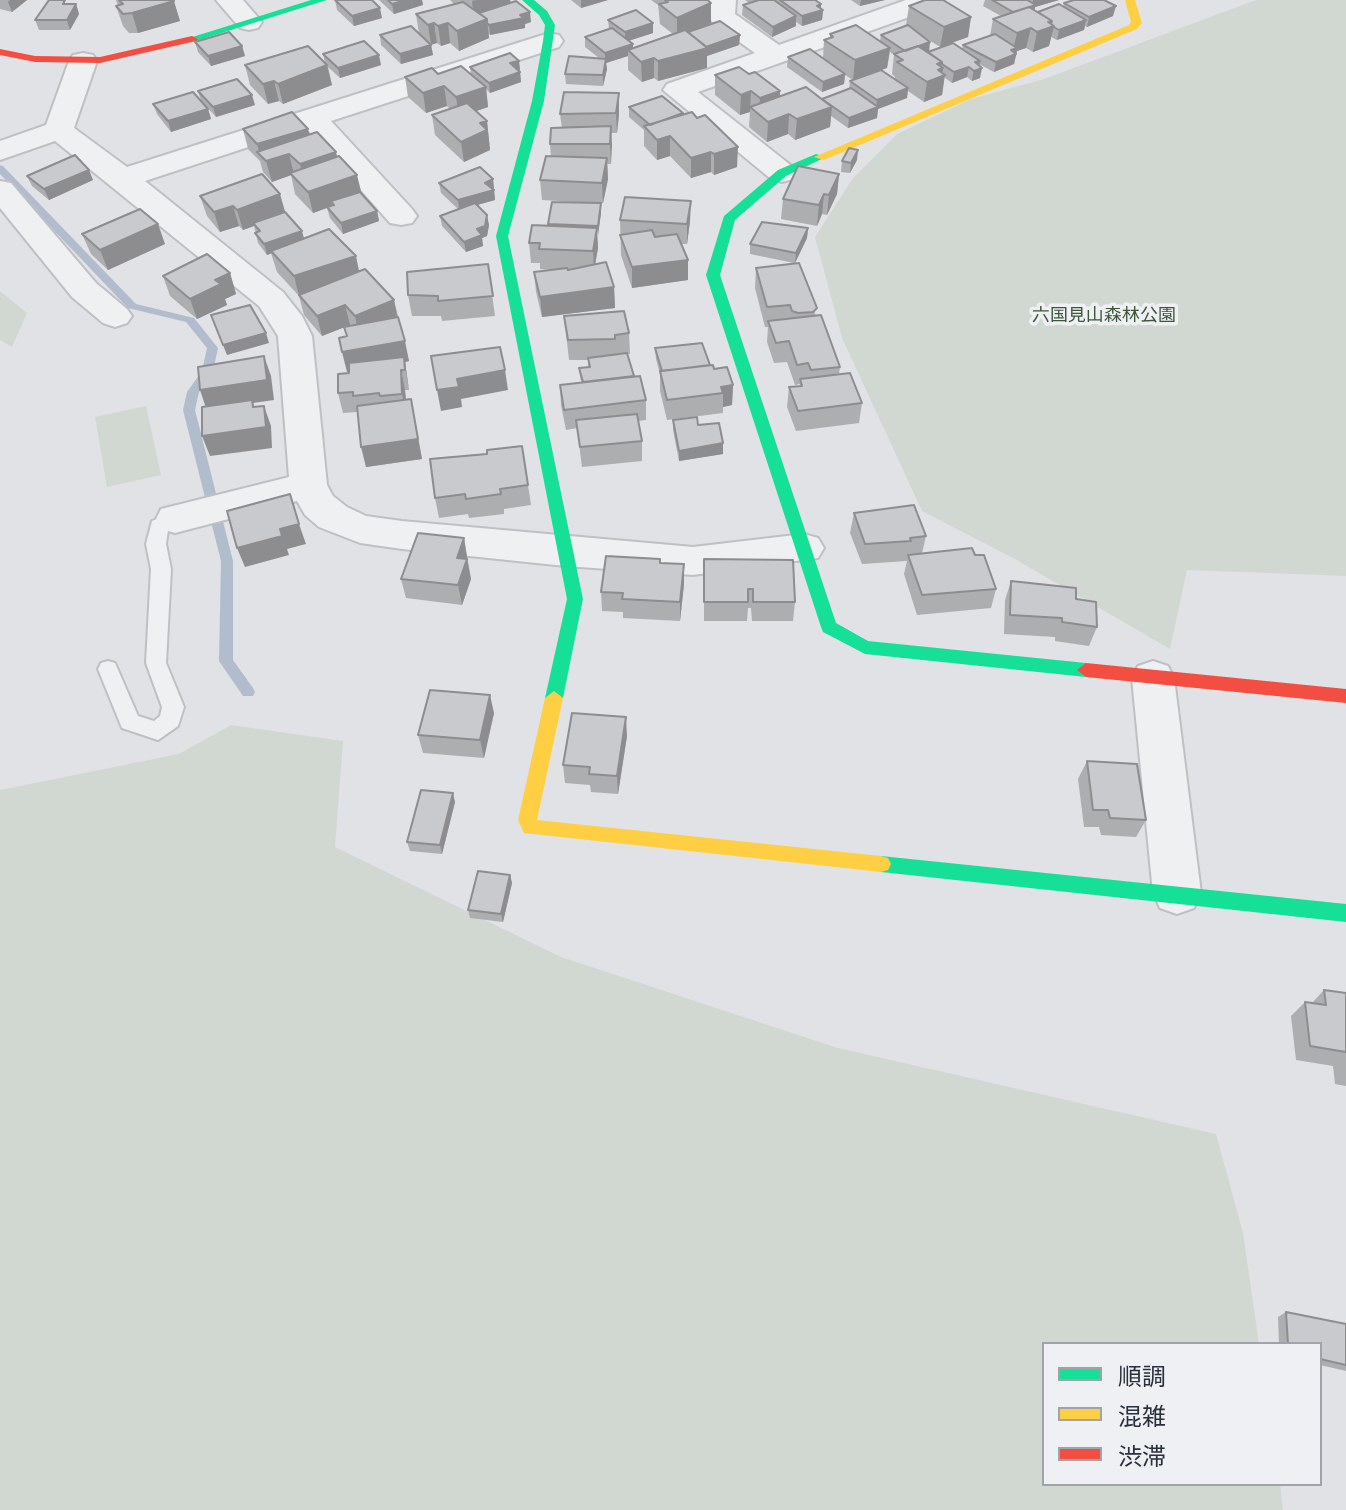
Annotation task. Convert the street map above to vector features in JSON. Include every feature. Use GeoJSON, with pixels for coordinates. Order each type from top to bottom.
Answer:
{"type":"FeatureCollection","features":[{"type":"Feature","properties":{"kind":"street"},"geometry":{"type":"LineString","coordinates":[[229,0],[249,22]]}},
{"type":"Feature","properties":{"kind":"street"},"geometry":{"type":"LineString","coordinates":[[0,52],[35,59],[83,61],[144,51],[322,0]]}},
{"type":"Feature","properties":{"kind":"street"},"geometry":{"type":"LineString","coordinates":[[527,0],[543,13],[550,25],[549,41],[538,101],[502,236],[575,599],[527,820],[531,827],[1346,913]]}},
{"type":"Feature","properties":{"kind":"street"},"geometry":{"type":"LineString","coordinates":[[723,0],[722,17],[777,56]]}},
{"type":"Feature","properties":{"kind":"street"},"geometry":{"type":"LineString","coordinates":[[782,173],[677,90],[931,0]]}},
{"type":"Feature","properties":{"kind":"street"},"geometry":{"type":"LineString","coordinates":[[1130,0],[1137,23],[1133,27],[782,173],[729,219],[713,275],[752,401],[829,627],[865,647],[1346,696]]}},
{"type":"Feature","properties":{"kind":"street"},"geometry":{"type":"LineString","coordinates":[[123,178],[549,41]]}},
{"type":"Feature","properties":{"kind":"street"},"geometry":{"type":"LineString","coordinates":[[59,130],[83,61]]}},
{"type":"Feature","properties":{"kind":"street"},"geometry":{"type":"LineString","coordinates":[[311,116],[401,216]]}},
{"type":"Feature","properties":{"kind":"street"},"geometry":{"type":"LineString","coordinates":[[59,130],[271,299],[285,316],[295,336],[308,485],[318,505],[333,517],[360,529],[565,552],[693,561],[804,548]]}},
{"type":"Feature","properties":{"kind":"street"},"geometry":{"type":"LineString","coordinates":[[0,151],[59,130]]}},
{"type":"Feature","properties":{"kind":"street"},"geometry":{"type":"LineString","coordinates":[[0,190],[84,290],[115,316]]}},
{"type":"Feature","properties":{"kind":"street"},"geometry":{"type":"LineString","coordinates":[[175,519],[308,485]]}},
{"type":"Feature","properties":{"kind":"street"},"geometry":{"type":"LineString","coordinates":[[1153,678],[1177,893]]}},
{"type":"Feature","properties":{"kind":"lane"},"geometry":{"type":"LineString","coordinates":[[108,669],[130,722],[158,731],[170,720],[173,707],[156,663],[161,569],[156,544],[159,526],[175,519]]}},
{"type":"Feature","properties":{"kind":"green space","name":"六国見山森林公園"},"geometry":{"type":"Polygon","coordinates":[[[1256,0],[1346,0],[1346,576],[1187,570],[1170,649],[1013,558],[922,511],[842,338],[815,237],[853,178],[897,134],[971,99],[1044,79],[1256,0]]]}},
{"type":"Feature","properties":{"kind":"green space"},"geometry":{"type":"Polygon","coordinates":[[[0,291],[27,313],[12,347],[0,340],[0,291]]]}},
{"type":"Feature","properties":{"kind":"green space"},"geometry":{"type":"Polygon","coordinates":[[[146,406],[161,475],[107,487],[95,417],[146,406]]]}},
{"type":"Feature","properties":{"kind":"green space"},"geometry":{"type":"Polygon","coordinates":[[[231,725],[343,741],[335,847],[561,957],[838,1048],[1216,1134],[1243,1233],[1259,1342],[1042,1342],[1042,1486],[1280,1486],[1283,1510],[0,1510],[0,790],[179,754],[231,725]]]}},
{"type":"Feature","properties":{"kind":"building"},"geometry":{"type":"Polygon","coordinates":[[[49,0],[76,4],[67,20],[35,20],[49,0]]]}},
{"type":"Feature","properties":{"kind":"building"},"geometry":{"type":"Polygon","coordinates":[[[119,0],[174,1],[123,14],[116,6],[123,4],[119,0]]]}},
{"type":"Feature","properties":{"kind":"building"},"geometry":{"type":"Polygon","coordinates":[[[335,0],[372,0],[380,8],[352,16],[335,0]]]}},
{"type":"Feature","properties":{"kind":"building"},"geometry":{"type":"Polygon","coordinates":[[[665,0],[707,0],[711,3],[677,18],[659,4],[668,2],[665,0]]]}},
{"type":"Feature","properties":{"kind":"building"},"geometry":{"type":"Polygon","coordinates":[[[774,0],[796,16],[773,27],[743,5],[774,0]]]}},
{"type":"Feature","properties":{"kind":"building"},"geometry":{"type":"Polygon","coordinates":[[[780,0],[815,0],[823,10],[802,16],[780,0]]]}},
{"type":"Feature","properties":{"kind":"building"},"geometry":{"type":"Polygon","coordinates":[[[925,0],[943,0],[971,17],[944,27],[909,6],[925,0]]]}},
{"type":"Feature","properties":{"kind":"building"},"geometry":{"type":"Polygon","coordinates":[[[992,0],[1027,0],[1036,5],[1013,12],[992,0]]]}},
{"type":"Feature","properties":{"kind":"building"},"geometry":{"type":"Polygon","coordinates":[[[1104,0],[1116,6],[1089,17],[1064,3],[1104,0]]]}},
{"type":"Feature","properties":{"kind":"building"},"geometry":{"type":"Polygon","coordinates":[[[516,1],[530,12],[520,15],[524,18],[489,25],[479,13],[516,1]]]}},
{"type":"Feature","properties":{"kind":"building"},"geometry":{"type":"Polygon","coordinates":[[[463,2],[487,19],[457,31],[448,23],[428,25],[416,14],[463,2]]]}},
{"type":"Feature","properties":{"kind":"building"},"geometry":{"type":"Polygon","coordinates":[[[1059,4],[1086,20],[1059,30],[1052,26],[1052,21],[1038,12],[1059,4]]]}},
{"type":"Feature","properties":{"kind":"building"},"geometry":{"type":"Polygon","coordinates":[[[1029,7],[1052,21],[1048,22],[1054,26],[1037,32],[1031,28],[1017,33],[993,19],[1029,7]]]}},
{"type":"Feature","properties":{"kind":"building"},"geometry":{"type":"Polygon","coordinates":[[[636,10],[653,23],[625,32],[608,20],[636,10]]]}},
{"type":"Feature","properties":{"kind":"building"},"geometry":{"type":"Polygon","coordinates":[[[720,21],[740,35],[706,47],[688,32],[720,21]]]}},
{"type":"Feature","properties":{"kind":"building"},"geometry":{"type":"Polygon","coordinates":[[[856,25],[890,48],[855,60],[824,40],[833,37],[830,34],[856,25]]]}},
{"type":"Feature","properties":{"kind":"building"},"geometry":{"type":"Polygon","coordinates":[[[908,25],[930,42],[905,51],[881,35],[908,25]]]}},
{"type":"Feature","properties":{"kind":"building"},"geometry":{"type":"Polygon","coordinates":[[[411,26],[431,45],[400,54],[380,35],[411,26]]]}},
{"type":"Feature","properties":{"kind":"building"},"geometry":{"type":"Polygon","coordinates":[[[612,28],[633,44],[605,53],[585,37],[612,28]]]}},
{"type":"Feature","properties":{"kind":"building"},"geometry":{"type":"Polygon","coordinates":[[[685,30],[708,48],[658,61],[654,58],[641,62],[628,50],[685,30]]]}},
{"type":"Feature","properties":{"kind":"building"},"geometry":{"type":"Polygon","coordinates":[[[229,32],[242,46],[208,56],[195,42],[229,32]]]}},
{"type":"Feature","properties":{"kind":"building"},"geometry":{"type":"Polygon","coordinates":[[[995,34],[1017,48],[1011,50],[1016,54],[996,62],[963,45],[995,34]]]}},
{"type":"Feature","properties":{"kind":"building"},"geometry":{"type":"Polygon","coordinates":[[[364,41],[379,55],[338,68],[323,54],[364,41]]]}},
{"type":"Feature","properties":{"kind":"building"},"geometry":{"type":"Polygon","coordinates":[[[953,43],[980,61],[975,62],[982,68],[974,71],[969,67],[954,72],[928,52],[953,43]]]}},
{"type":"Feature","properties":{"kind":"building"},"geometry":{"type":"Polygon","coordinates":[[[308,46],[327,65],[278,84],[274,81],[263,84],[245,65],[308,46]]]}},
{"type":"Feature","properties":{"kind":"building"},"geometry":{"type":"Polygon","coordinates":[[[918,46],[942,62],[937,64],[943,68],[938,70],[945,75],[927,82],[897,62],[903,60],[894,54],[918,46]]]}},
{"type":"Feature","properties":{"kind":"building"},"geometry":{"type":"Polygon","coordinates":[[[810,49],[845,74],[823,82],[788,57],[810,49]]]}},
{"type":"Feature","properties":{"kind":"building"},"geometry":{"type":"Polygon","coordinates":[[[510,53],[519,61],[510,63],[520,72],[489,83],[470,67],[510,53]]]}},
{"type":"Feature","properties":{"kind":"building"},"geometry":{"type":"Polygon","coordinates":[[[569,56],[606,59],[603,75],[565,74],[569,56]]]}},
{"type":"Feature","properties":{"kind":"building"},"geometry":{"type":"Polygon","coordinates":[[[461,66],[486,87],[456,97],[444,86],[423,93],[405,77],[432,68],[438,74],[461,66]]]}},
{"type":"Feature","properties":{"kind":"building"},"geometry":{"type":"Polygon","coordinates":[[[739,67],[749,74],[755,72],[780,91],[760,98],[751,91],[741,95],[715,75],[739,67]]]}},
{"type":"Feature","properties":{"kind":"building"},"geometry":{"type":"Polygon","coordinates":[[[881,70],[908,88],[877,100],[850,81],[881,70]]]}},
{"type":"Feature","properties":{"kind":"building"},"geometry":{"type":"Polygon","coordinates":[[[237,79],[252,95],[213,107],[198,91],[237,79]]]}},
{"type":"Feature","properties":{"kind":"building"},"geometry":{"type":"Polygon","coordinates":[[[806,87],[832,107],[797,119],[789,114],[768,122],[750,107],[806,87]]]}},
{"type":"Feature","properties":{"kind":"building"},"geometry":{"type":"Polygon","coordinates":[[[851,88],[878,107],[849,118],[822,99],[851,88]]]}},
{"type":"Feature","properties":{"kind":"building"},"geometry":{"type":"Polygon","coordinates":[[[193,92],[208,109],[168,121],[153,104],[193,92]]]}},
{"type":"Feature","properties":{"kind":"building"},"geometry":{"type":"Polygon","coordinates":[[[564,92],[619,93],[616,113],[560,114],[564,92]]]}},
{"type":"Feature","properties":{"kind":"building"},"geometry":{"type":"Polygon","coordinates":[[[662,96],[683,113],[650,125],[629,107],[662,96]]]}},
{"type":"Feature","properties":{"kind":"building"},"geometry":{"type":"Polygon","coordinates":[[[467,103],[487,121],[480,123],[487,130],[461,142],[432,115],[467,103]]]}},
{"type":"Feature","properties":{"kind":"building"},"geometry":{"type":"Polygon","coordinates":[[[292,112],[308,129],[257,144],[243,129],[292,112]]]}},
{"type":"Feature","properties":{"kind":"building"},"geometry":{"type":"Polygon","coordinates":[[[692,112],[697,118],[705,115],[738,147],[691,158],[670,136],[657,140],[644,126],[692,112]]]}},
{"type":"Feature","properties":{"kind":"building"},"geometry":{"type":"Polygon","coordinates":[[[611,126],[610,144],[550,144],[551,128],[611,126]]]}},
{"type":"Feature","properties":{"kind":"building"},"geometry":{"type":"Polygon","coordinates":[[[317,132],[336,152],[300,164],[289,154],[266,161],[257,152],[317,132]]]}},
{"type":"Feature","properties":{"kind":"building"},"geometry":{"type":"Polygon","coordinates":[[[849,148],[858,150],[851,163],[842,161],[849,148]]]}},
{"type":"Feature","properties":{"kind":"building"},"geometry":{"type":"Polygon","coordinates":[[[75,155],[89,170],[44,189],[27,176],[75,155]]]}},
{"type":"Feature","properties":{"kind":"building"},"geometry":{"type":"Polygon","coordinates":[[[339,156],[357,175],[308,192],[290,173],[339,156]]]}},
{"type":"Feature","properties":{"kind":"building"},"geometry":{"type":"Polygon","coordinates":[[[546,156],[607,158],[602,183],[540,180],[546,156]]]}},
{"type":"Feature","properties":{"kind":"building"},"geometry":{"type":"Polygon","coordinates":[[[798,166],[839,174],[829,195],[824,194],[819,205],[783,199],[798,166]]]}},
{"type":"Feature","properties":{"kind":"building"},"geometry":{"type":"Polygon","coordinates":[[[480,167],[493,179],[485,183],[494,190],[458,200],[439,183],[480,167]]]}},
{"type":"Feature","properties":{"kind":"building"},"geometry":{"type":"Polygon","coordinates":[[[262,174],[280,194],[237,210],[233,206],[214,212],[200,196],[262,174]]]}},
{"type":"Feature","properties":{"kind":"building"},"geometry":{"type":"Polygon","coordinates":[[[360,192],[377,211],[341,223],[327,207],[334,205],[331,201],[360,192]]]}},
{"type":"Feature","properties":{"kind":"building"},"geometry":{"type":"Polygon","coordinates":[[[625,197],[691,201],[687,224],[620,220],[625,197]]]}},
{"type":"Feature","properties":{"kind":"building"},"geometry":{"type":"Polygon","coordinates":[[[552,202],[601,203],[598,226],[548,224],[552,202]]]}},
{"type":"Feature","properties":{"kind":"building"},"geometry":{"type":"Polygon","coordinates":[[[475,203],[487,215],[485,226],[477,229],[482,235],[464,242],[440,216],[475,203]]]}},
{"type":"Feature","properties":{"kind":"building"},"geometry":{"type":"Polygon","coordinates":[[[140,209],[158,224],[100,250],[82,234],[140,209]]]}},
{"type":"Feature","properties":{"kind":"building"},"geometry":{"type":"Polygon","coordinates":[[[285,212],[302,231],[264,244],[255,233],[260,231],[253,223],[285,212]]]}},
{"type":"Feature","properties":{"kind":"building"},"geometry":{"type":"Polygon","coordinates":[[[762,222],[808,228],[796,253],[750,244],[762,222]]]}},
{"type":"Feature","properties":{"kind":"building"},"geometry":{"type":"Polygon","coordinates":[[[532,225],[597,228],[593,251],[539,249],[540,243],[529,243],[532,225]]]}},
{"type":"Feature","properties":{"kind":"building"},"geometry":{"type":"Polygon","coordinates":[[[329,229],[356,256],[294,276],[271,251],[329,229]]]}},
{"type":"Feature","properties":{"kind":"building"},"geometry":{"type":"Polygon","coordinates":[[[652,230],[655,237],[677,234],[688,260],[632,267],[620,235],[652,230]]]}},
{"type":"Feature","properties":{"kind":"building"},"geometry":{"type":"Polygon","coordinates":[[[207,254],[230,273],[215,280],[221,284],[190,299],[163,276],[207,254]]]}},
{"type":"Feature","properties":{"kind":"building"},"geometry":{"type":"Polygon","coordinates":[[[606,262],[614,287],[540,297],[534,272],[568,270],[606,262]]]}},
{"type":"Feature","properties":{"kind":"building"},"geometry":{"type":"Polygon","coordinates":[[[799,263],[817,308],[813,312],[798,313],[792,311],[790,305],[767,307],[756,268],[799,263]]]}},
{"type":"Feature","properties":{"kind":"building"},"geometry":{"type":"Polygon","coordinates":[[[488,264],[493,296],[438,301],[438,296],[408,295],[407,272],[488,264]]]}},
{"type":"Feature","properties":{"kind":"building"},"geometry":{"type":"Polygon","coordinates":[[[365,269],[394,300],[355,316],[345,305],[317,316],[299,295],[365,269]]]}},
{"type":"Feature","properties":{"kind":"building"},"geometry":{"type":"Polygon","coordinates":[[[250,305],[266,333],[223,345],[211,315],[250,305]]]}},
{"type":"Feature","properties":{"kind":"building"},"geometry":{"type":"Polygon","coordinates":[[[624,311],[629,333],[615,335],[615,339],[568,340],[564,316],[624,311]]]}},
{"type":"Feature","properties":{"kind":"building"},"geometry":{"type":"Polygon","coordinates":[[[821,315],[840,367],[811,370],[808,363],[797,365],[789,341],[776,343],[768,321],[821,315]]]}},
{"type":"Feature","properties":{"kind":"building"},"geometry":{"type":"Polygon","coordinates":[[[398,317],[405,341],[342,352],[339,338],[347,336],[344,327],[398,317]]]}},
{"type":"Feature","properties":{"kind":"building"},"geometry":{"type":"Polygon","coordinates":[[[702,343],[710,365],[662,371],[655,348],[702,343]]]}},
{"type":"Feature","properties":{"kind":"building"},"geometry":{"type":"Polygon","coordinates":[[[500,347],[505,370],[457,379],[459,387],[437,390],[431,356],[500,347]]]}},
{"type":"Feature","properties":{"kind":"building"},"geometry":{"type":"Polygon","coordinates":[[[627,353],[634,376],[583,382],[579,368],[590,367],[588,358],[627,353]]]}},
{"type":"Feature","properties":{"kind":"building"},"geometry":{"type":"Polygon","coordinates":[[[264,356],[267,380],[200,390],[198,367],[264,356]]]}},
{"type":"Feature","properties":{"kind":"building"},"geometry":{"type":"Polygon","coordinates":[[[404,357],[402,394],[353,396],[353,392],[338,393],[338,374],[349,373],[349,363],[404,357]]]}},
{"type":"Feature","properties":{"kind":"building"},"geometry":{"type":"Polygon","coordinates":[[[713,365],[714,369],[727,367],[733,385],[721,387],[723,393],[667,400],[660,371],[713,365]]]}},
{"type":"Feature","properties":{"kind":"building"},"geometry":{"type":"Polygon","coordinates":[[[850,373],[862,403],[798,411],[789,387],[802,386],[800,379],[850,373]]]}},
{"type":"Feature","properties":{"kind":"building"},"geometry":{"type":"Polygon","coordinates":[[[640,376],[646,400],[564,410],[560,385],[640,376]]]}},
{"type":"Feature","properties":{"kind":"building"},"geometry":{"type":"Polygon","coordinates":[[[411,399],[418,439],[361,447],[357,406],[411,399]]]}},
{"type":"Feature","properties":{"kind":"building"},"geometry":{"type":"Polygon","coordinates":[[[252,400],[253,407],[264,406],[266,427],[202,436],[202,407],[252,400]]]}},
{"type":"Feature","properties":{"kind":"building"},"geometry":{"type":"Polygon","coordinates":[[[637,414],[642,441],[580,447],[576,420],[637,414]]]}},
{"type":"Feature","properties":{"kind":"building"},"geometry":{"type":"Polygon","coordinates":[[[697,417],[698,425],[719,423],[723,443],[679,451],[673,420],[697,417]]]}},
{"type":"Feature","properties":{"kind":"building"},"geometry":{"type":"Polygon","coordinates":[[[522,446],[528,485],[500,489],[501,494],[466,499],[465,494],[435,498],[430,459],[487,454],[487,450],[522,446]]]}},
{"type":"Feature","properties":{"kind":"building"},"geometry":{"type":"Polygon","coordinates":[[[290,494],[299,524],[280,529],[282,536],[237,548],[227,511],[290,494]]]}},
{"type":"Feature","properties":{"kind":"building"},"geometry":{"type":"Polygon","coordinates":[[[914,505],[926,536],[910,538],[911,541],[865,544],[854,513],[914,505]]]}},
{"type":"Feature","properties":{"kind":"building"},"geometry":{"type":"Polygon","coordinates":[[[418,533],[464,538],[457,558],[467,559],[458,585],[401,579],[418,533]]]}},
{"type":"Feature","properties":{"kind":"building"},"geometry":{"type":"Polygon","coordinates":[[[972,548],[975,555],[984,555],[996,589],[922,595],[908,555],[972,548]]]}},
{"type":"Feature","properties":{"kind":"building"},"geometry":{"type":"Polygon","coordinates":[[[606,556],[660,559],[660,563],[684,564],[680,602],[622,599],[623,593],[601,592],[606,556]]]}},
{"type":"Feature","properties":{"kind":"building"},"geometry":{"type":"Polygon","coordinates":[[[704,559],[793,560],[795,602],[753,602],[753,589],[748,589],[748,602],[704,602],[704,559]]]}},
{"type":"Feature","properties":{"kind":"building"},"geometry":{"type":"Polygon","coordinates":[[[1011,581],[1076,588],[1076,599],[1096,602],[1097,627],[1062,622],[1062,618],[1010,615],[1011,581]]]}},
{"type":"Feature","properties":{"kind":"building"},"geometry":{"type":"Polygon","coordinates":[[[430,690],[490,695],[480,740],[418,735],[430,690]]]}},
{"type":"Feature","properties":{"kind":"building"},"geometry":{"type":"Polygon","coordinates":[[[572,713],[626,717],[617,776],[589,774],[590,767],[563,765],[572,713]]]}},
{"type":"Feature","properties":{"kind":"building"},"geometry":{"type":"Polygon","coordinates":[[[1087,761],[1137,764],[1146,820],[1110,818],[1108,810],[1093,810],[1087,761]]]}},
{"type":"Feature","properties":{"kind":"building"},"geometry":{"type":"Polygon","coordinates":[[[421,790],[453,793],[440,845],[407,842],[421,790]]]}},
{"type":"Feature","properties":{"kind":"building"},"geometry":{"type":"Polygon","coordinates":[[[478,871],[510,875],[501,914],[468,910],[478,871]]]}},
{"type":"Feature","properties":{"kind":"building"},"geometry":{"type":"Polygon","coordinates":[[[1324,990],[1346,993],[1346,1052],[1310,1046],[1305,1002],[1326,1005],[1324,990]]]}},
{"type":"Feature","properties":{"kind":"building"},"geometry":{"type":"Polygon","coordinates":[[[1286,1312],[1346,1324],[1346,1365],[1322,1359],[1322,1342],[1288,1342],[1286,1312]]]}},
{"type":"Feature","properties":{"kind":"waterway"},"geometry":{"type":"LineString","coordinates":[[0,168],[132,306],[190,320],[213,348],[207,371],[193,392],[189,410],[227,561],[226,661],[248,692]]}},
{"type":"Feature","properties":{"kind":"traffic: fast"},"geometry":{"type":"LineString","coordinates":[[192,39],[322,0]]}},
{"type":"Feature","properties":{"kind":"traffic: fast"},"geometry":{"type":"LineString","coordinates":[[527,0],[543,13],[550,25],[549,41],[538,101],[502,236],[575,599],[554,698]]}},
{"type":"Feature","properties":{"kind":"traffic: fast"},"geometry":{"type":"LineString","coordinates":[[820,157],[782,173],[729,219],[713,275],[829,627],[865,647],[1086,670]]}},
{"type":"Feature","properties":{"kind":"traffic: fast"},"geometry":{"type":"LineString","coordinates":[[881,864],[1346,913]]}},
{"type":"Feature","properties":{"kind":"traffic: slow"},"geometry":{"type":"LineString","coordinates":[[820,157],[1133,27],[1137,23],[1130,0]]}},
{"type":"Feature","properties":{"kind":"traffic: slow"},"geometry":{"type":"LineString","coordinates":[[554,698],[527,820],[531,827],[881,864]]}},
{"type":"Feature","properties":{"kind":"traffic: jam"},"geometry":{"type":"LineString","coordinates":[[0,52],[35,59],[100,60],[192,39]]}},
{"type":"Feature","properties":{"kind":"traffic: jam"},"geometry":{"type":"LineString","coordinates":[[1086,670],[1346,696]]}}]}
